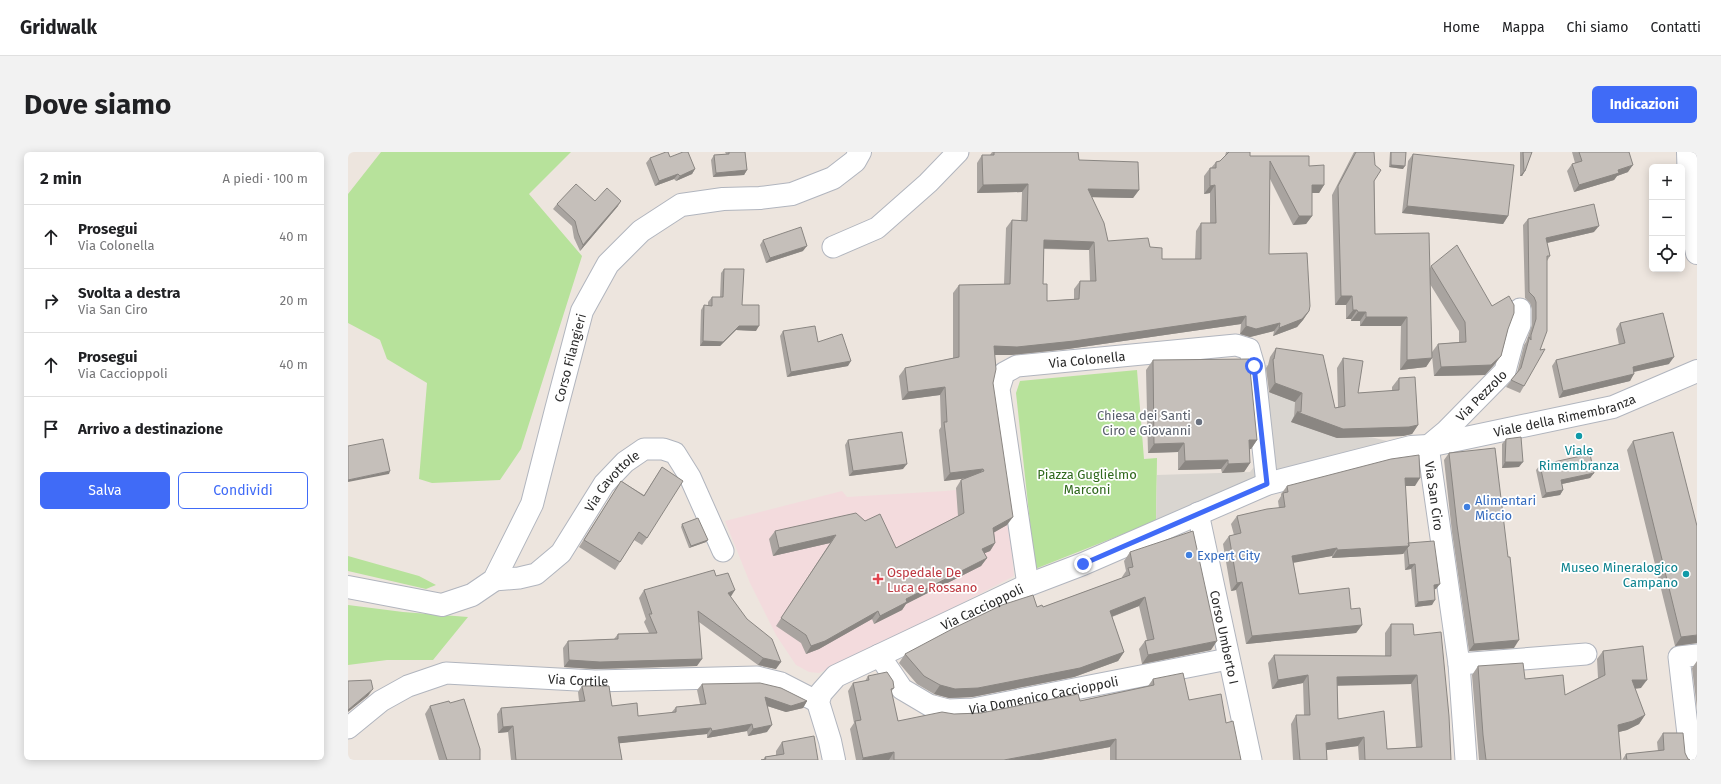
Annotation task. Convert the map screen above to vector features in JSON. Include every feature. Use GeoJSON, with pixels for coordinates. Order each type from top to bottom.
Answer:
{"type":"FeatureCollection","features":[{"type":"Feature","properties":{"kind":"street","name":"Corso Filangieri"},"geometry":{"type":"LineString","coordinates":[[348,587],[442,605],[472,595],[494,580],[532,504],[582,311],[608,264],[641,231],[681,205],[723,199],[760,198],[792,194],[833,178],[855,161],[860,152]]}},
{"type":"Feature","properties":{"kind":"street"},"geometry":{"type":"LineString","coordinates":[[833,247],[877,228],[928,183],[958,152]]}},
{"type":"Feature","properties":{"kind":"street"},"geometry":{"type":"LineString","coordinates":[[1688,152],[1690,218],[1697,253]]}},
{"type":"Feature","properties":{"kind":"street","name":"Via Pezzolo"},"geometry":{"type":"LineString","coordinates":[[1428,446],[1446,431],[1505,371],[1513,341],[1520,325],[1520,309]]}},
{"type":"Feature","properties":{"kind":"street","name":"Via Colonella"},"geometry":{"type":"LineString","coordinates":[[1028,585],[998,389],[1004,373],[1017,366],[1236,345],[1249,349],[1254,366],[1267,484]]}},
{"type":"Feature","properties":{"kind":"street","name":"Viale della Rimembranza"},"geometry":{"type":"LineString","coordinates":[[1428,446],[1613,408],[1697,371]]}},
{"type":"Feature","properties":{"kind":"street","name":"Via San Ciro"},"geometry":{"type":"LineString","coordinates":[[1198,514],[1267,484],[1377,455],[1411,447],[1428,446],[1459,664],[1466,760]]}},
{"type":"Feature","properties":{"kind":"street","name":"Via Cavottole"},"geometry":{"type":"LineString","coordinates":[[494,580],[519,578],[536,574],[560,553],[604,484],[625,462],[644,448],[663,449],[675,453],[690,477],[723,551]]}},
{"type":"Feature","properties":{"kind":"street","name":"Via Caccioppoli"},"geometry":{"type":"LineString","coordinates":[[818,702],[821,693],[836,676],[1028,585],[1083,564],[1198,514]]}},
{"type":"Feature","properties":{"kind":"street","name":"Corso Umberto I"},"geometry":{"type":"LineString","coordinates":[[1198,514],[1228,659],[1251,760]]}},
{"type":"Feature","properties":{"kind":"street"},"geometry":{"type":"LineString","coordinates":[[1459,664],[1586,654]]}},
{"type":"Feature","properties":{"kind":"street","name":"Via Domenico Caccioppoli"},"geometry":{"type":"LineString","coordinates":[[879,655],[902,688],[929,705],[948,710],[973,709],[1228,659]]}},
{"type":"Feature","properties":{"kind":"street"},"geometry":{"type":"LineString","coordinates":[[1688,656],[1691,760]]}},
{"type":"Feature","properties":{"kind":"street","name":"Via Cortile"},"geometry":{"type":"LineString","coordinates":[[348,728],[381,701],[408,686],[446,673],[595,681],[757,677],[781,682],[818,702]]}},
{"type":"Feature","properties":{"kind":"street"},"geometry":{"type":"LineString","coordinates":[[818,702],[832,751]]}},
{"type":"Feature","properties":{"kind":"shaded area"},"geometry":{"type":"Polygon","coordinates":[[[1268,365],[1264,390],[1295,402],[1294,423],[1337,438],[1371,437],[1411,447],[1156,521],[1157,475],[1250,472],[1254,467],[1244,367],[1268,365]]]}},
{"type":"Feature","properties":{"kind":"shaded area","name":"Ospedale De Luca e Rossano"},"geometry":{"type":"Polygon","coordinates":[[[1005,485],[1014,576],[924,623],[819,673],[809,672],[796,665],[776,635],[750,583],[725,521],[842,491],[847,497],[945,491],[1005,485]]]}},
{"type":"Feature","properties":{"kind":"green space"},"geometry":{"type":"Polygon","coordinates":[[[381,152],[571,152],[529,194],[582,256],[521,449],[500,480],[432,483],[419,479],[427,383],[387,359],[380,340],[348,323],[348,194],[381,152]]]}},
{"type":"Feature","properties":{"kind":"green space","name":"Piazza Guglielmo Marconi"},"geometry":{"type":"Polygon","coordinates":[[[1137,370],[1144,459],[1157,458],[1156,521],[1035,569],[1016,393],[1020,381],[1137,370]]]}},
{"type":"Feature","properties":{"kind":"green space"},"geometry":{"type":"Polygon","coordinates":[[[348,556],[419,576],[436,585],[426,589],[348,571],[348,556]]]}},
{"type":"Feature","properties":{"kind":"green space"},"geometry":{"type":"Polygon","coordinates":[[[348,605],[403,612],[468,617],[433,660],[387,660],[348,665],[348,605]]]}},
{"type":"Feature","properties":{"kind":"building"},"geometry":{"type":"Polygon","coordinates":[[[668,152],[670,157],[683,152],[688,152],[695,169],[680,176],[678,174],[659,181],[650,158],[668,152]]]}},
{"type":"Feature","properties":{"kind":"building"},"geometry":{"type":"Polygon","coordinates":[[[729,152],[745,152],[747,170],[716,173],[714,155],[729,154],[729,152]]]}},
{"type":"Feature","properties":{"kind":"building"},"geometry":{"type":"Polygon","coordinates":[[[994,152],[1078,152],[1079,160],[1138,162],[1139,190],[1088,189],[1104,223],[1108,241],[1148,238],[1150,247],[1162,248],[1162,259],[1201,259],[1201,223],[1216,223],[1215,185],[1210,186],[1210,168],[1216,168],[1216,162],[1220,161],[1229,152],[1250,152],[1250,156],[1309,156],[1309,166],[1324,165],[1324,185],[1312,185],[1312,216],[1299,216],[1270,161],[1269,254],[1307,253],[1309,311],[1302,319],[1279,328],[1280,323],[1256,329],[1246,326],[1246,316],[1074,341],[1017,347],[994,346],[996,369],[993,383],[1013,517],[993,528],[995,543],[982,549],[987,558],[906,599],[907,602],[880,616],[878,611],[825,641],[811,646],[806,635],[781,618],[836,535],[779,548],[775,531],[856,513],[865,521],[880,514],[896,548],[964,513],[961,480],[984,471],[983,469],[950,473],[944,422],[947,422],[945,387],[908,392],[905,368],[959,357],[959,285],[1010,284],[1012,220],[1027,221],[1028,184],[983,185],[982,155],[994,155],[994,152]],[[1044,240],[1043,284],[1047,284],[1047,301],[1079,299],[1080,281],[1096,281],[1094,242],[1044,240]]]}},
{"type":"Feature","properties":{"kind":"building"},"geometry":{"type":"Polygon","coordinates":[[[1356,152],[1374,152],[1375,165],[1381,170],[1374,181],[1375,234],[1429,233],[1432,358],[1407,360],[1407,317],[1366,317],[1366,312],[1358,312],[1357,310],[1353,310],[1352,296],[1341,296],[1338,186],[1356,152]]]}},
{"type":"Feature","properties":{"kind":"building"},"geometry":{"type":"Polygon","coordinates":[[[1391,152],[1406,152],[1405,166],[1391,165],[1391,152]]]}},
{"type":"Feature","properties":{"kind":"building"},"geometry":{"type":"Polygon","coordinates":[[[1523,152],[1532,152],[1525,171],[1524,171],[1523,152]]]}},
{"type":"Feature","properties":{"kind":"building"},"geometry":{"type":"Polygon","coordinates":[[[1579,152],[1629,152],[1633,165],[1618,170],[1619,173],[1579,185],[1572,164],[1582,161],[1579,152]]]}},
{"type":"Feature","properties":{"kind":"building"},"geometry":{"type":"Polygon","coordinates":[[[1413,154],[1514,165],[1508,216],[1407,206],[1413,154]]]}},
{"type":"Feature","properties":{"kind":"building"},"geometry":{"type":"Polygon","coordinates":[[[576,184],[595,201],[607,188],[621,201],[583,245],[575,221],[557,204],[576,184]]]}},
{"type":"Feature","properties":{"kind":"building"},"geometry":{"type":"Polygon","coordinates":[[[1594,204],[1599,226],[1546,238],[1550,256],[1547,256],[1547,331],[1540,350],[1545,349],[1524,386],[1511,380],[1521,368],[1529,337],[1531,340],[1536,319],[1536,302],[1534,297],[1529,292],[1528,219],[1594,204]]]}},
{"type":"Feature","properties":{"kind":"building"},"geometry":{"type":"Polygon","coordinates":[[[801,227],[807,246],[770,258],[763,240],[801,227]]]}},
{"type":"Feature","properties":{"kind":"building"},"geometry":{"type":"Polygon","coordinates":[[[1457,245],[1492,306],[1509,296],[1514,305],[1514,313],[1501,356],[1491,365],[1441,367],[1438,344],[1466,342],[1465,322],[1431,266],[1457,245]]]}},
{"type":"Feature","properties":{"kind":"building"},"geometry":{"type":"Polygon","coordinates":[[[724,269],[744,269],[742,305],[759,305],[759,326],[739,326],[723,342],[703,341],[704,305],[712,306],[712,297],[723,297],[724,269]]]}},
{"type":"Feature","properties":{"kind":"building"},"geometry":{"type":"Polygon","coordinates":[[[1663,313],[1674,357],[1633,367],[1634,374],[1563,391],[1556,360],[1625,343],[1620,323],[1663,313]]]}},
{"type":"Feature","properties":{"kind":"building"},"geometry":{"type":"Polygon","coordinates":[[[815,326],[818,342],[842,334],[851,361],[791,372],[783,331],[815,326]]]}},
{"type":"Feature","properties":{"kind":"building"},"geometry":{"type":"Polygon","coordinates":[[[1276,348],[1323,355],[1335,408],[1345,406],[1343,358],[1363,361],[1358,393],[1399,390],[1399,378],[1415,377],[1418,425],[1409,427],[1343,429],[1297,412],[1301,412],[1302,393],[1275,383],[1273,359],[1276,348]]]}},
{"type":"Feature","properties":{"kind":"building","name":"Chiesa dei Santi Ciro e Giovanni"},"geometry":{"type":"Polygon","coordinates":[[[1249,359],[1257,440],[1249,440],[1250,463],[1228,464],[1228,460],[1185,461],[1184,443],[1154,444],[1153,360],[1249,359]]]}},
{"type":"Feature","properties":{"kind":"building"},"geometry":{"type":"Polygon","coordinates":[[[902,432],[907,464],[853,471],[848,440],[902,432]]]}},
{"type":"Feature","properties":{"kind":"building"},"geometry":{"type":"Polygon","coordinates":[[[1673,432],[1697,526],[1697,635],[1681,637],[1633,441],[1673,432]]]}},
{"type":"Feature","properties":{"kind":"building"},"geometry":{"type":"Polygon","coordinates":[[[1521,437],[1523,462],[1505,462],[1506,439],[1521,437]]]}},
{"type":"Feature","properties":{"kind":"building"},"geometry":{"type":"Polygon","coordinates":[[[383,439],[390,471],[348,480],[348,446],[383,439]]]}},
{"type":"Feature","properties":{"kind":"building"},"geometry":{"type":"Polygon","coordinates":[[[1495,448],[1508,557],[1510,557],[1519,640],[1474,644],[1457,525],[1449,453],[1495,448]]]}},
{"type":"Feature","properties":{"kind":"building"},"geometry":{"type":"Polygon","coordinates":[[[1590,454],[1594,473],[1561,480],[1563,490],[1546,493],[1540,465],[1590,454]]]}},
{"type":"Feature","properties":{"kind":"building"},"geometry":{"type":"Polygon","coordinates":[[[1419,455],[1420,478],[1405,478],[1409,546],[1337,550],[1337,548],[1292,556],[1299,594],[1349,588],[1351,609],[1360,608],[1362,625],[1252,636],[1242,582],[1237,583],[1229,536],[1241,533],[1237,516],[1267,509],[1285,507],[1283,493],[1288,492],[1287,486],[1391,459],[1419,455]]]}},
{"type":"Feature","properties":{"kind":"building"},"geometry":{"type":"Polygon","coordinates":[[[662,467],[683,481],[647,538],[639,532],[620,562],[584,540],[621,481],[644,496],[662,467]]]}},
{"type":"Feature","properties":{"kind":"building"},"geometry":{"type":"Polygon","coordinates":[[[698,518],[708,540],[691,546],[682,524],[698,518]]]}},
{"type":"Feature","properties":{"kind":"building"},"geometry":{"type":"Polygon","coordinates":[[[1193,531],[1217,641],[1148,655],[1145,641],[1154,639],[1145,597],[1110,611],[1124,652],[1080,668],[978,688],[955,689],[940,685],[924,676],[905,654],[1002,605],[1033,595],[1037,607],[1042,605],[1043,607],[1130,575],[1128,568],[1133,567],[1130,552],[1193,531]]]}},
{"type":"Feature","properties":{"kind":"building"},"geometry":{"type":"Polygon","coordinates":[[[1434,541],[1440,584],[1434,585],[1435,600],[1418,602],[1415,564],[1409,565],[1407,548],[1409,546],[1408,543],[1434,541]]]}},
{"type":"Feature","properties":{"kind":"building"},"geometry":{"type":"Polygon","coordinates":[[[714,570],[716,576],[728,573],[735,590],[728,593],[747,619],[772,639],[781,662],[763,658],[698,611],[702,659],[600,662],[569,660],[568,641],[618,639],[618,634],[657,633],[649,614],[652,614],[644,590],[714,570]]]}},
{"type":"Feature","properties":{"kind":"building"},"geometry":{"type":"Polygon","coordinates":[[[1391,624],[1413,624],[1414,635],[1441,632],[1449,716],[1451,760],[1365,760],[1364,737],[1326,743],[1327,760],[1300,760],[1296,715],[1310,715],[1308,675],[1278,680],[1274,655],[1391,656],[1391,624]],[[1417,675],[1337,677],[1338,719],[1384,711],[1387,749],[1422,747],[1417,675]]]}},
{"type":"Feature","properties":{"kind":"building"},"geometry":{"type":"Polygon","coordinates":[[[1643,646],[1647,680],[1632,680],[1645,715],[1633,721],[1618,725],[1621,760],[1486,760],[1478,666],[1523,663],[1525,679],[1563,675],[1565,695],[1605,675],[1603,651],[1643,646]]]}},
{"type":"Feature","properties":{"kind":"building"},"geometry":{"type":"Polygon","coordinates":[[[887,672],[893,681],[894,688],[891,689],[898,721],[942,712],[954,714],[981,713],[1078,694],[1080,701],[1154,685],[1153,679],[1183,673],[1189,700],[1221,694],[1226,723],[1233,721],[1241,760],[1116,760],[1116,739],[1004,760],[894,760],[894,752],[863,758],[855,721],[861,720],[853,683],[869,680],[868,676],[887,672]]]}},
{"type":"Feature","properties":{"kind":"building"},"geometry":{"type":"Polygon","coordinates":[[[371,680],[373,689],[348,710],[348,681],[371,680]]]}},
{"type":"Feature","properties":{"kind":"building"},"geometry":{"type":"Polygon","coordinates":[[[760,683],[781,688],[807,701],[791,706],[765,697],[772,725],[753,729],[752,724],[712,731],[711,728],[618,737],[622,760],[516,760],[513,726],[503,727],[501,708],[585,701],[582,686],[609,686],[612,706],[637,703],[638,716],[676,712],[676,707],[706,704],[702,684],[760,683]]]}},
{"type":"Feature","properties":{"kind":"building"},"geometry":{"type":"Polygon","coordinates":[[[464,699],[480,749],[480,760],[447,760],[430,706],[464,699]]]}},
{"type":"Feature","properties":{"kind":"building"},"geometry":{"type":"Polygon","coordinates":[[[1663,733],[1683,733],[1685,753],[1690,760],[1627,760],[1626,754],[1664,750],[1663,733]]]}},
{"type":"Feature","properties":{"kind":"building"},"geometry":{"type":"Polygon","coordinates":[[[814,736],[818,760],[761,760],[766,759],[765,757],[784,754],[782,742],[814,736]]]}},
{"type":"Feature","properties":{"kind":"place","name":"Chiesa dei Santi Ciro e Giovanni"},"geometry":{"type":"Point","coordinates":[1199,422]}},
{"type":"Feature","properties":{"kind":"place","name":"Viale Rimembranza"},"geometry":{"type":"Point","coordinates":[1579,436]}},
{"type":"Feature","properties":{"kind":"place","name":"Alimentari Miccio"},"geometry":{"type":"Point","coordinates":[1467,507]}},
{"type":"Feature","properties":{"kind":"place","name":"Expert City"},"geometry":{"type":"Point","coordinates":[1189,555]}},
{"type":"Feature","properties":{"kind":"place","name":"Museo Mineralogico Campano"},"geometry":{"type":"Point","coordinates":[1686,574]}},
{"type":"Feature","properties":{"kind":"place","name":"Ospedale De Luca e Rossano"},"geometry":{"type":"Point","coordinates":[878,579]}},
{"type":"Feature","properties":{"kind":"route"},"geometry":{"type":"LineString","coordinates":[[1083,564],[1267,484],[1254,366]]}}]}
